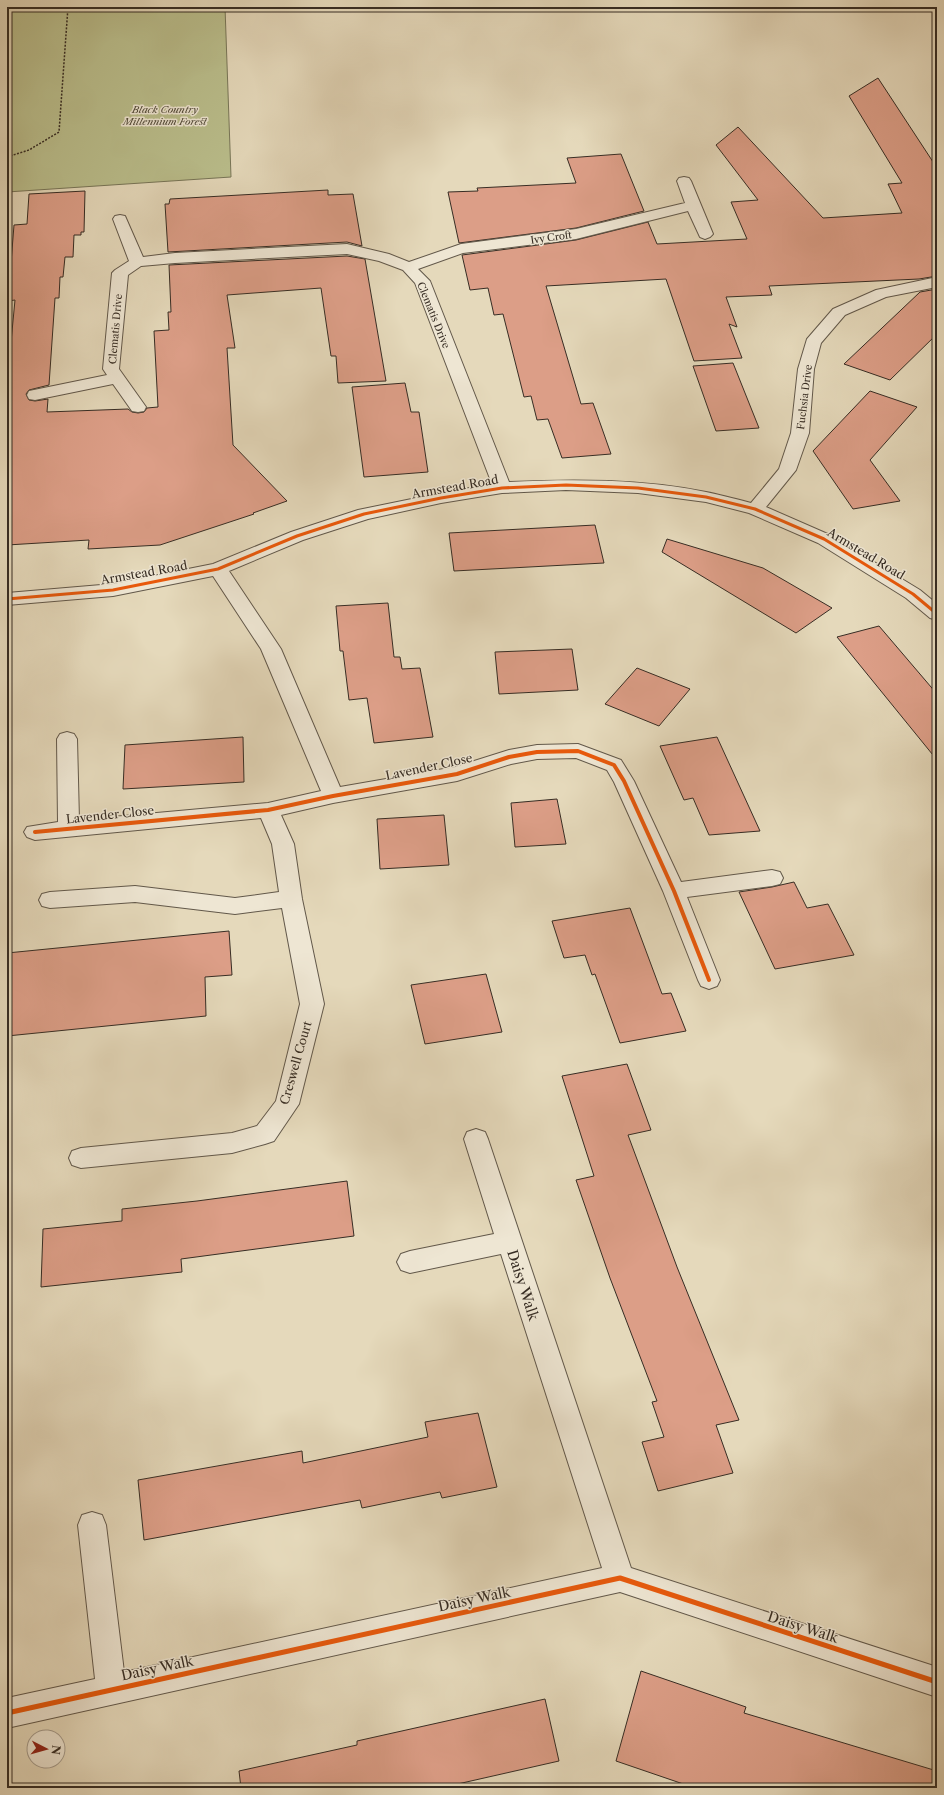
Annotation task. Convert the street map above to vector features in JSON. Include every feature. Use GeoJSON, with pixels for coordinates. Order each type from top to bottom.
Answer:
{"type":"FeatureCollection","features":[{"type":"Feature","properties":{"kind":"street"},"geometry":{"type":"LineString","coordinates":[[684,181],[705,234]]}},
{"type":"Feature","properties":{"kind":"street","name":"Ivy Croft"},"geometry":{"type":"LineString","coordinates":[[408,267],[461,249],[576,234],[694,205]]}},
{"type":"Feature","properties":{"kind":"street"},"geometry":{"type":"LineString","coordinates":[[120,219],[137,262]]}},
{"type":"Feature","properties":{"kind":"street","name":"Clematis Drive"},"geometry":{"type":"LineString","coordinates":[[138,407],[111,369],[120,273],[137,262],[175,258],[347,249],[384,256],[408,267],[422,281],[502,488]]}},
{"type":"Feature","properties":{"kind":"street","name":"Fuchsia Drive"},"geometry":{"type":"LineString","coordinates":[[755,509],[787,470],[800,433],[806,369],[813,342],[839,312],[882,293],[937,282]]}},
{"type":"Feature","properties":{"kind":"street","name":"Clematis Drive"},"geometry":{"type":"LineString","coordinates":[[35,395],[118,378]]}},
{"type":"Feature","properties":{"kind":"street","name":"Armstead Road"},"geometry":{"type":"LineString","coordinates":[[7,599],[112,590],[218,569],[297,536],[364,514],[441,498],[502,488],[566,485],[638,488],[706,497],[755,509],[824,539],[913,594],[937,614]]}},
{"type":"Feature","properties":{"kind":"street"},"geometry":{"type":"LineString","coordinates":[[218,569],[271,649],[334,796]]}},
{"type":"Feature","properties":{"kind":"street","name":"Lavender Close"},"geometry":{"type":"LineString","coordinates":[[67,739],[69,829]]}},
{"type":"Feature","properties":{"kind":"street","name":"Lavender Close"},"geometry":{"type":"LineString","coordinates":[[35,832],[268,810],[334,796],[457,774],[509,758],[537,752],[578,751],[614,765],[624,781],[674,891],[709,980]]}},
{"type":"Feature","properties":{"kind":"street","name":"Creswell Court"},"geometry":{"type":"LineString","coordinates":[[81,1158],[232,1142],[265,1134],[287,1104],[312,1004],[291,899],[283,844],[268,810]]}},
{"type":"Feature","properties":{"kind":"street"},"geometry":{"type":"LineString","coordinates":[[674,891],[772,878]]}},
{"type":"Feature","properties":{"kind":"street"},"geometry":{"type":"LineString","coordinates":[[50,900],[135,894],[235,906],[291,899]]}},
{"type":"Feature","properties":{"kind":"street","name":"Daisy Walk"},"geometry":{"type":"LineString","coordinates":[[476,1139],[620,1578]]}},
{"type":"Feature","properties":{"kind":"street","name":"Daisy Walk"},"geometry":{"type":"LineString","coordinates":[[410,1262],[509,1242]]}},
{"type":"Feature","properties":{"kind":"street","name":"Daisy Walk"},"geometry":{"type":"LineString","coordinates":[[92,1525],[111,1689]]}},
{"type":"Feature","properties":{"kind":"street","name":"Daisy Walk"},"geometry":{"type":"LineString","coordinates":[[7,1713],[620,1578],[937,1682]]}},
{"type":"Feature","properties":{"kind":"path"},"geometry":{"type":"LineString","coordinates":[[7,157],[29,150],[59,132],[68,7]]}},
{"type":"Feature","properties":{"kind":"green space","name":"Black Country Millennium Forest"},"geometry":{"type":"Polygon","coordinates":[[[7,7],[225,7],[231,177],[7,192],[7,7]]]}},
{"type":"Feature","properties":{"kind":"building"},"geometry":{"type":"Polygon","coordinates":[[[878,78],[937,168],[937,276],[919,279],[769,286],[772,295],[726,297],[737,327],[729,324],[742,358],[694,361],[666,279],[546,286],[581,404],[593,403],[611,454],[562,458],[548,419],[537,420],[531,396],[524,397],[503,314],[494,315],[488,288],[470,290],[462,255],[576,240],[648,222],[657,244],[747,239],[731,202],[758,200],[716,145],[738,127],[823,218],[902,213],[888,184],[902,183],[849,96],[878,78]]]}},
{"type":"Feature","properties":{"kind":"building"},"geometry":{"type":"Polygon","coordinates":[[[621,154],[644,211],[576,228],[459,243],[448,192],[478,191],[477,188],[576,183],[567,158],[621,154]]]}},
{"type":"Feature","properties":{"kind":"building"},"geometry":{"type":"Polygon","coordinates":[[[328,190],[328,195],[353,194],[362,246],[347,242],[168,252],[165,204],[169,204],[170,199],[328,190]]]}},
{"type":"Feature","properties":{"kind":"building"},"geometry":{"type":"Polygon","coordinates":[[[85,191],[84,232],[81,232],[81,235],[74,235],[73,257],[65,257],[63,277],[60,277],[59,298],[55,298],[49,385],[29,390],[26,394],[29,400],[35,401],[48,399],[47,412],[128,409],[132,412],[138,413],[144,412],[147,408],[158,407],[154,331],[169,330],[168,312],[171,312],[169,265],[347,256],[365,259],[386,381],[338,383],[336,356],[331,356],[321,288],[227,295],[235,348],[227,348],[233,445],[287,501],[253,513],[254,514],[160,545],[88,549],[89,540],[7,545],[7,384],[15,300],[8,301],[14,225],[27,224],[29,194],[85,191]]]}},
{"type":"Feature","properties":{"kind":"building"},"geometry":{"type":"Polygon","coordinates":[[[937,289],[937,334],[890,380],[844,364],[920,292],[937,289]]]}},
{"type":"Feature","properties":{"kind":"building"},"geometry":{"type":"Polygon","coordinates":[[[733,363],[759,428],[716,431],[693,366],[733,363]]]}},
{"type":"Feature","properties":{"kind":"building"},"geometry":{"type":"Polygon","coordinates":[[[405,383],[411,412],[419,412],[428,472],[364,477],[352,387],[405,383]]]}},
{"type":"Feature","properties":{"kind":"building"},"geometry":{"type":"Polygon","coordinates":[[[870,391],[917,407],[870,460],[900,501],[853,509],[813,451],[870,391]]]}},
{"type":"Feature","properties":{"kind":"building"},"geometry":{"type":"Polygon","coordinates":[[[595,525],[604,563],[454,571],[449,533],[595,525]]]}},
{"type":"Feature","properties":{"kind":"building"},"geometry":{"type":"Polygon","coordinates":[[[667,539],[763,568],[832,608],[796,633],[662,552],[667,539]]]}},
{"type":"Feature","properties":{"kind":"building"},"geometry":{"type":"Polygon","coordinates":[[[388,603],[394,657],[400,657],[402,669],[420,668],[433,737],[374,743],[367,698],[349,700],[343,651],[340,651],[336,606],[388,603]]]}},
{"type":"Feature","properties":{"kind":"building"},"geometry":{"type":"Polygon","coordinates":[[[879,626],[937,694],[937,760],[837,637],[879,626]]]}},
{"type":"Feature","properties":{"kind":"building"},"geometry":{"type":"Polygon","coordinates":[[[572,649],[578,690],[499,694],[495,652],[572,649]]]}},
{"type":"Feature","properties":{"kind":"building"},"geometry":{"type":"Polygon","coordinates":[[[637,668],[690,689],[659,726],[605,704],[637,668]]]}},
{"type":"Feature","properties":{"kind":"building"},"geometry":{"type":"Polygon","coordinates":[[[243,737],[244,782],[123,789],[125,745],[243,737]]]}},
{"type":"Feature","properties":{"kind":"building"},"geometry":{"type":"Polygon","coordinates":[[[717,737],[760,831],[709,835],[693,798],[684,800],[660,746],[717,737]]]}},
{"type":"Feature","properties":{"kind":"building"},"geometry":{"type":"Polygon","coordinates":[[[557,799],[566,844],[515,847],[511,803],[557,799]]]}},
{"type":"Feature","properties":{"kind":"building"},"geometry":{"type":"Polygon","coordinates":[[[444,815],[449,865],[380,869],[377,819],[444,815]]]}},
{"type":"Feature","properties":{"kind":"building"},"geometry":{"type":"Polygon","coordinates":[[[794,882],[807,908],[828,904],[854,955],[775,969],[739,892],[794,882]]]}},
{"type":"Feature","properties":{"kind":"building"},"geometry":{"type":"Polygon","coordinates":[[[630,908],[662,994],[671,993],[686,1031],[620,1043],[595,974],[592,975],[585,955],[564,958],[552,921],[630,908]]]}},
{"type":"Feature","properties":{"kind":"building"},"geometry":{"type":"Polygon","coordinates":[[[229,931],[232,975],[205,977],[206,1016],[7,1036],[7,953],[229,931]]]}},
{"type":"Feature","properties":{"kind":"building"},"geometry":{"type":"Polygon","coordinates":[[[486,974],[502,1032],[425,1044],[411,985],[486,974]]]}},
{"type":"Feature","properties":{"kind":"building"},"geometry":{"type":"Polygon","coordinates":[[[627,1064],[651,1130],[628,1135],[677,1267],[739,1420],[716,1425],[733,1473],[658,1491],[642,1442],[664,1437],[652,1402],[657,1401],[610,1278],[576,1180],[594,1176],[562,1076],[627,1064]]]}},
{"type":"Feature","properties":{"kind":"building"},"geometry":{"type":"Polygon","coordinates":[[[347,1181],[354,1236],[181,1259],[182,1272],[41,1287],[43,1229],[122,1221],[122,1209],[197,1201],[347,1181]]]}},
{"type":"Feature","properties":{"kind":"building"},"geometry":{"type":"Polygon","coordinates":[[[478,1413],[497,1487],[442,1498],[440,1492],[362,1508],[360,1500],[144,1540],[138,1480],[302,1451],[303,1463],[428,1437],[425,1422],[478,1413]]]}},
{"type":"Feature","properties":{"kind":"building"},"geometry":{"type":"Polygon","coordinates":[[[641,1671],[746,1707],[744,1713],[937,1771],[937,1788],[695,1788],[616,1761],[641,1671]]]}},
{"type":"Feature","properties":{"kind":"building"},"geometry":{"type":"Polygon","coordinates":[[[545,1699],[559,1761],[440,1788],[241,1788],[239,1771],[357,1745],[357,1741],[545,1699]]]}},
{"type":"Feature","properties":{"kind":"cycle path"},"geometry":{"type":"LineString","coordinates":[[7,599],[113,590],[218,569],[297,536],[364,514],[441,498],[502,488],[566,485],[638,488],[706,497],[755,509],[824,539],[913,594],[937,614]]}},
{"type":"Feature","properties":{"kind":"cycle path"},"geometry":{"type":"LineString","coordinates":[[35,832],[268,810],[333,796],[457,774],[509,757],[537,752],[578,751],[614,765],[624,781],[674,891],[709,980]]}},
{"type":"Feature","properties":{"kind":"cycle path"},"geometry":{"type":"LineString","coordinates":[[7,1713],[620,1578],[937,1682]]}}]}
